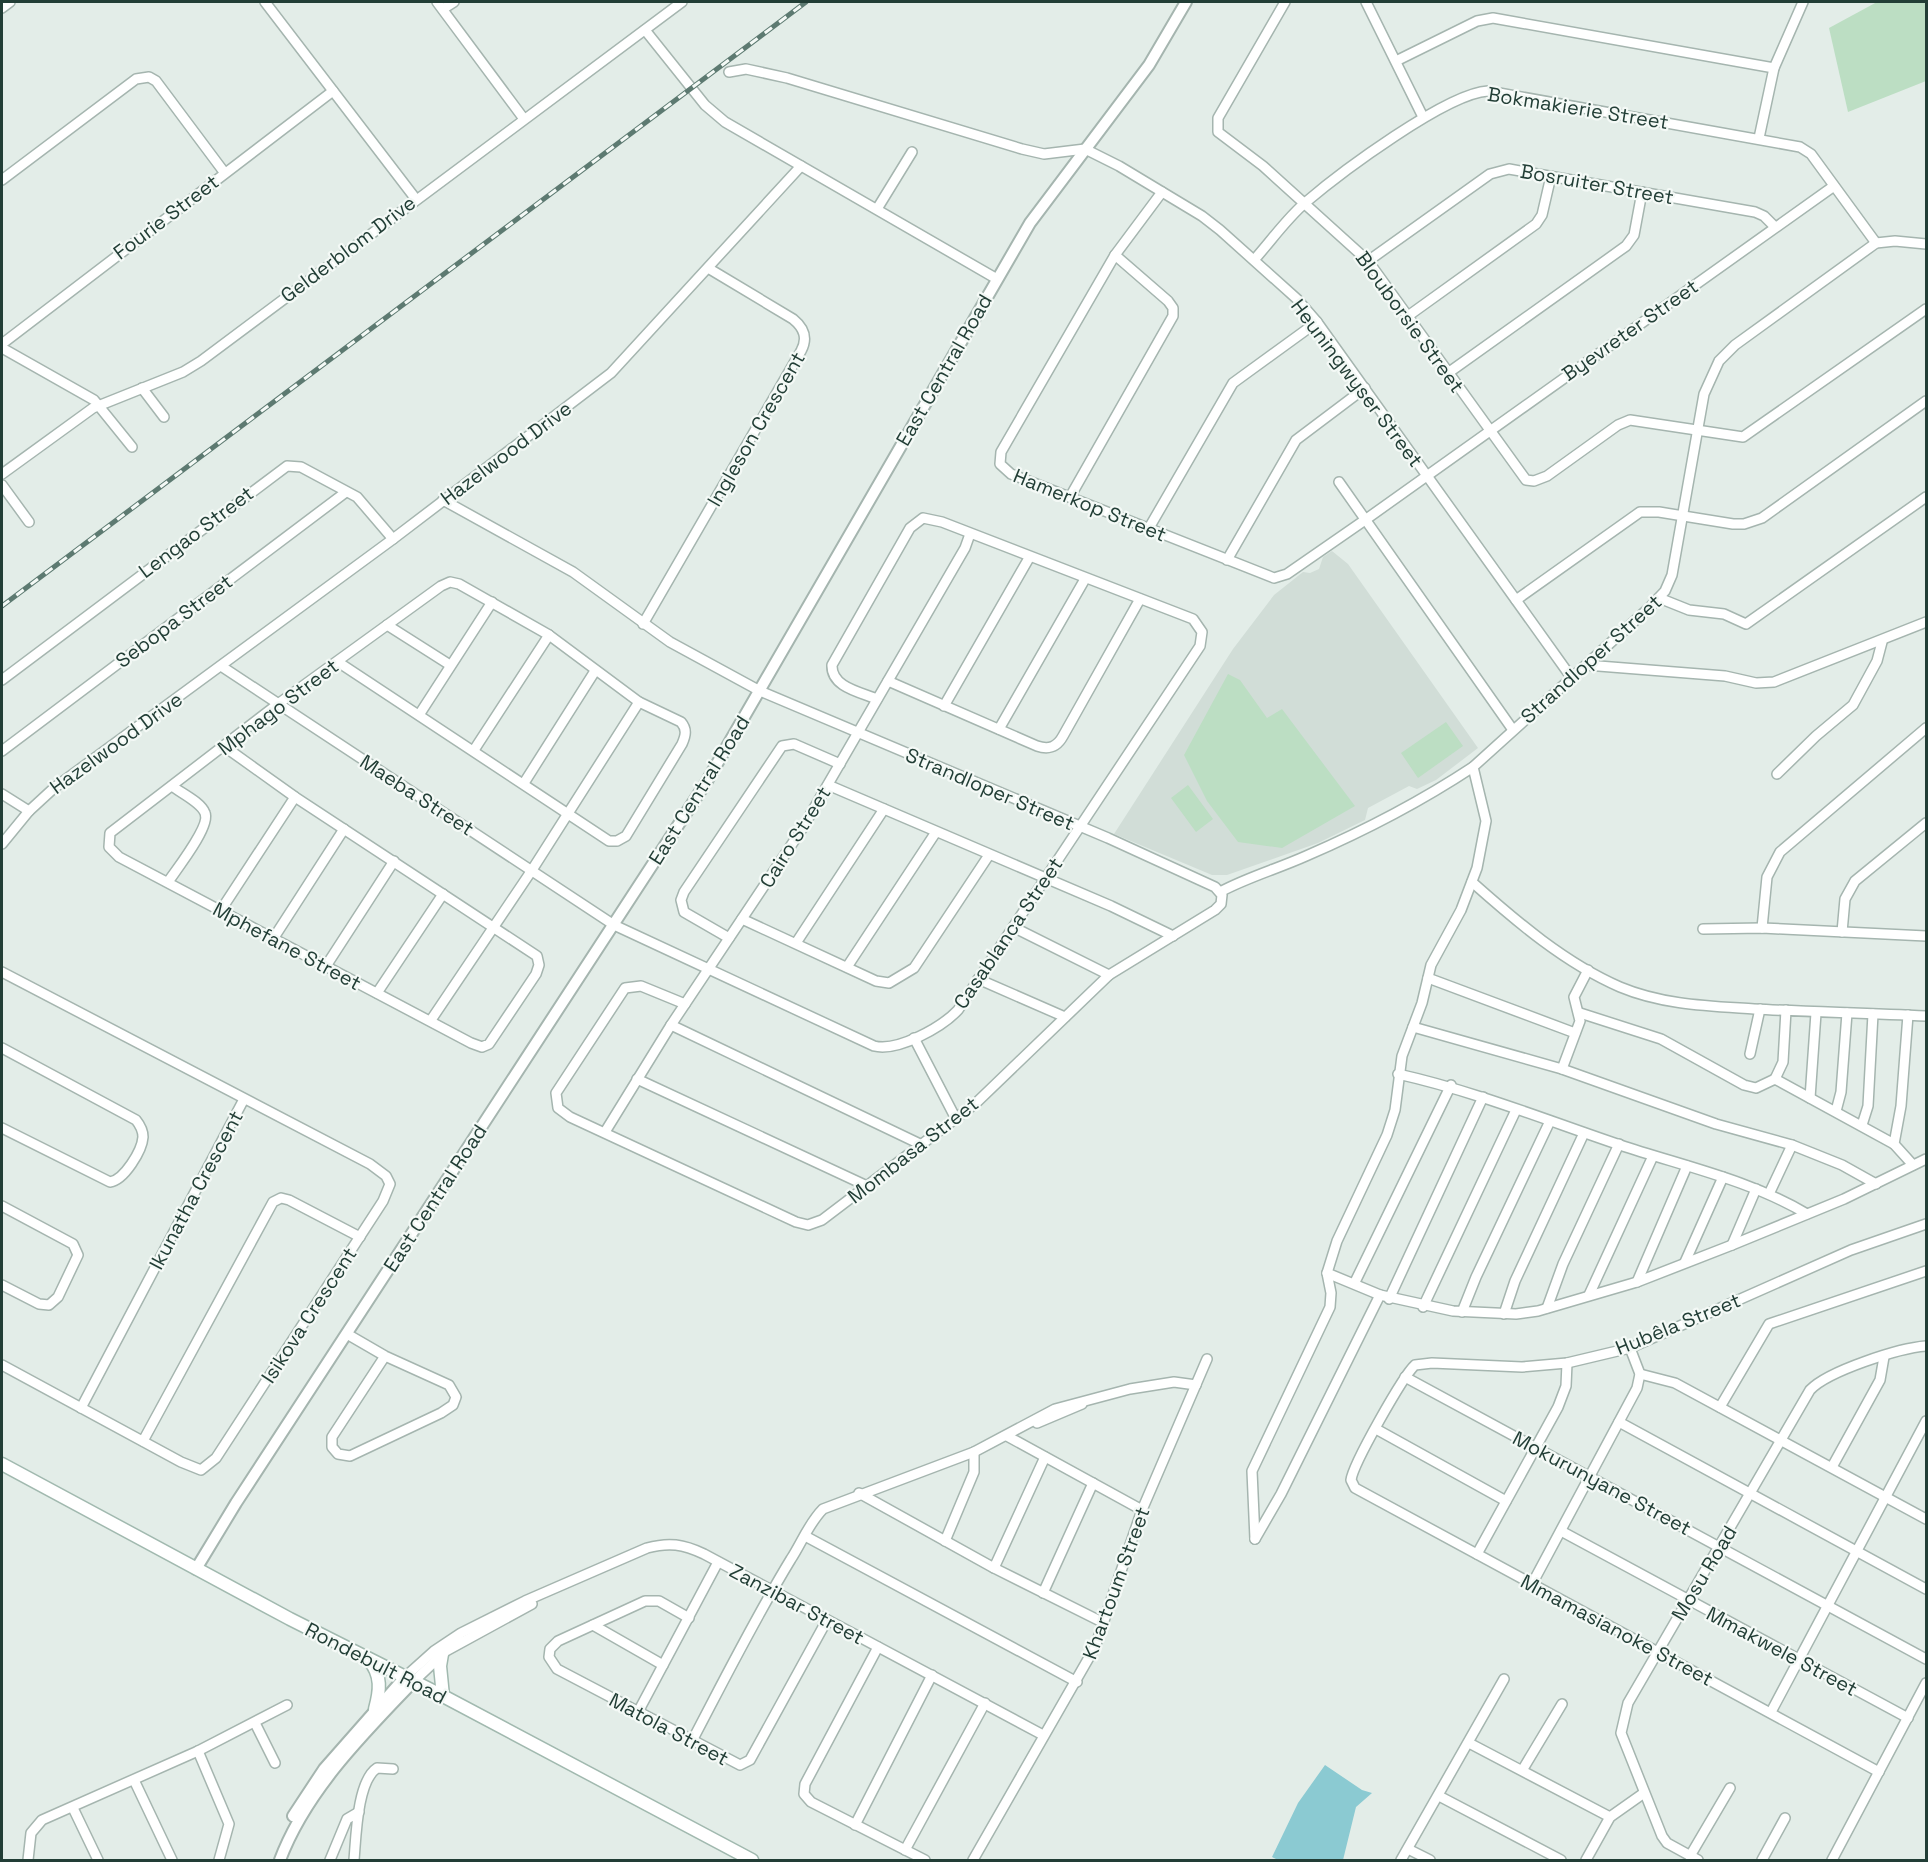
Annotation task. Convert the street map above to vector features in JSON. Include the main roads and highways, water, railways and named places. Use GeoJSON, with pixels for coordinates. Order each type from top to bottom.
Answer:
{"type":"FeatureCollection","features":[{"type":"Feature","properties":{"kind":"main road","name":"Rondebult Road"},"geometry":{"type":"LineString","coordinates":[[2,1464],[196,1569],[443,1696],[752,1860]]}},
{"type":"Feature","properties":{"kind":"main road"},"geometry":{"type":"LineString","coordinates":[[442,1654],[440,1666],[443,1696]]}},
{"type":"Feature","properties":{"kind":"main road"},"geometry":{"type":"LineString","coordinates":[[369,1659],[378,1674],[379,1684],[375,1709]]}},
{"type":"Feature","properties":{"kind":"water"},"geometry":{"type":"Polygon","coordinates":[[[1325,1765],[1362,1790],[1372,1793],[1356,1807],[1343,1860],[1278,1860],[1272,1857],[1298,1803],[1325,1765]]]}},
{"type":"Feature","properties":{"kind":"railway"},"geometry":{"type":"LineString","coordinates":[[2,606],[806,2]]}}]}
